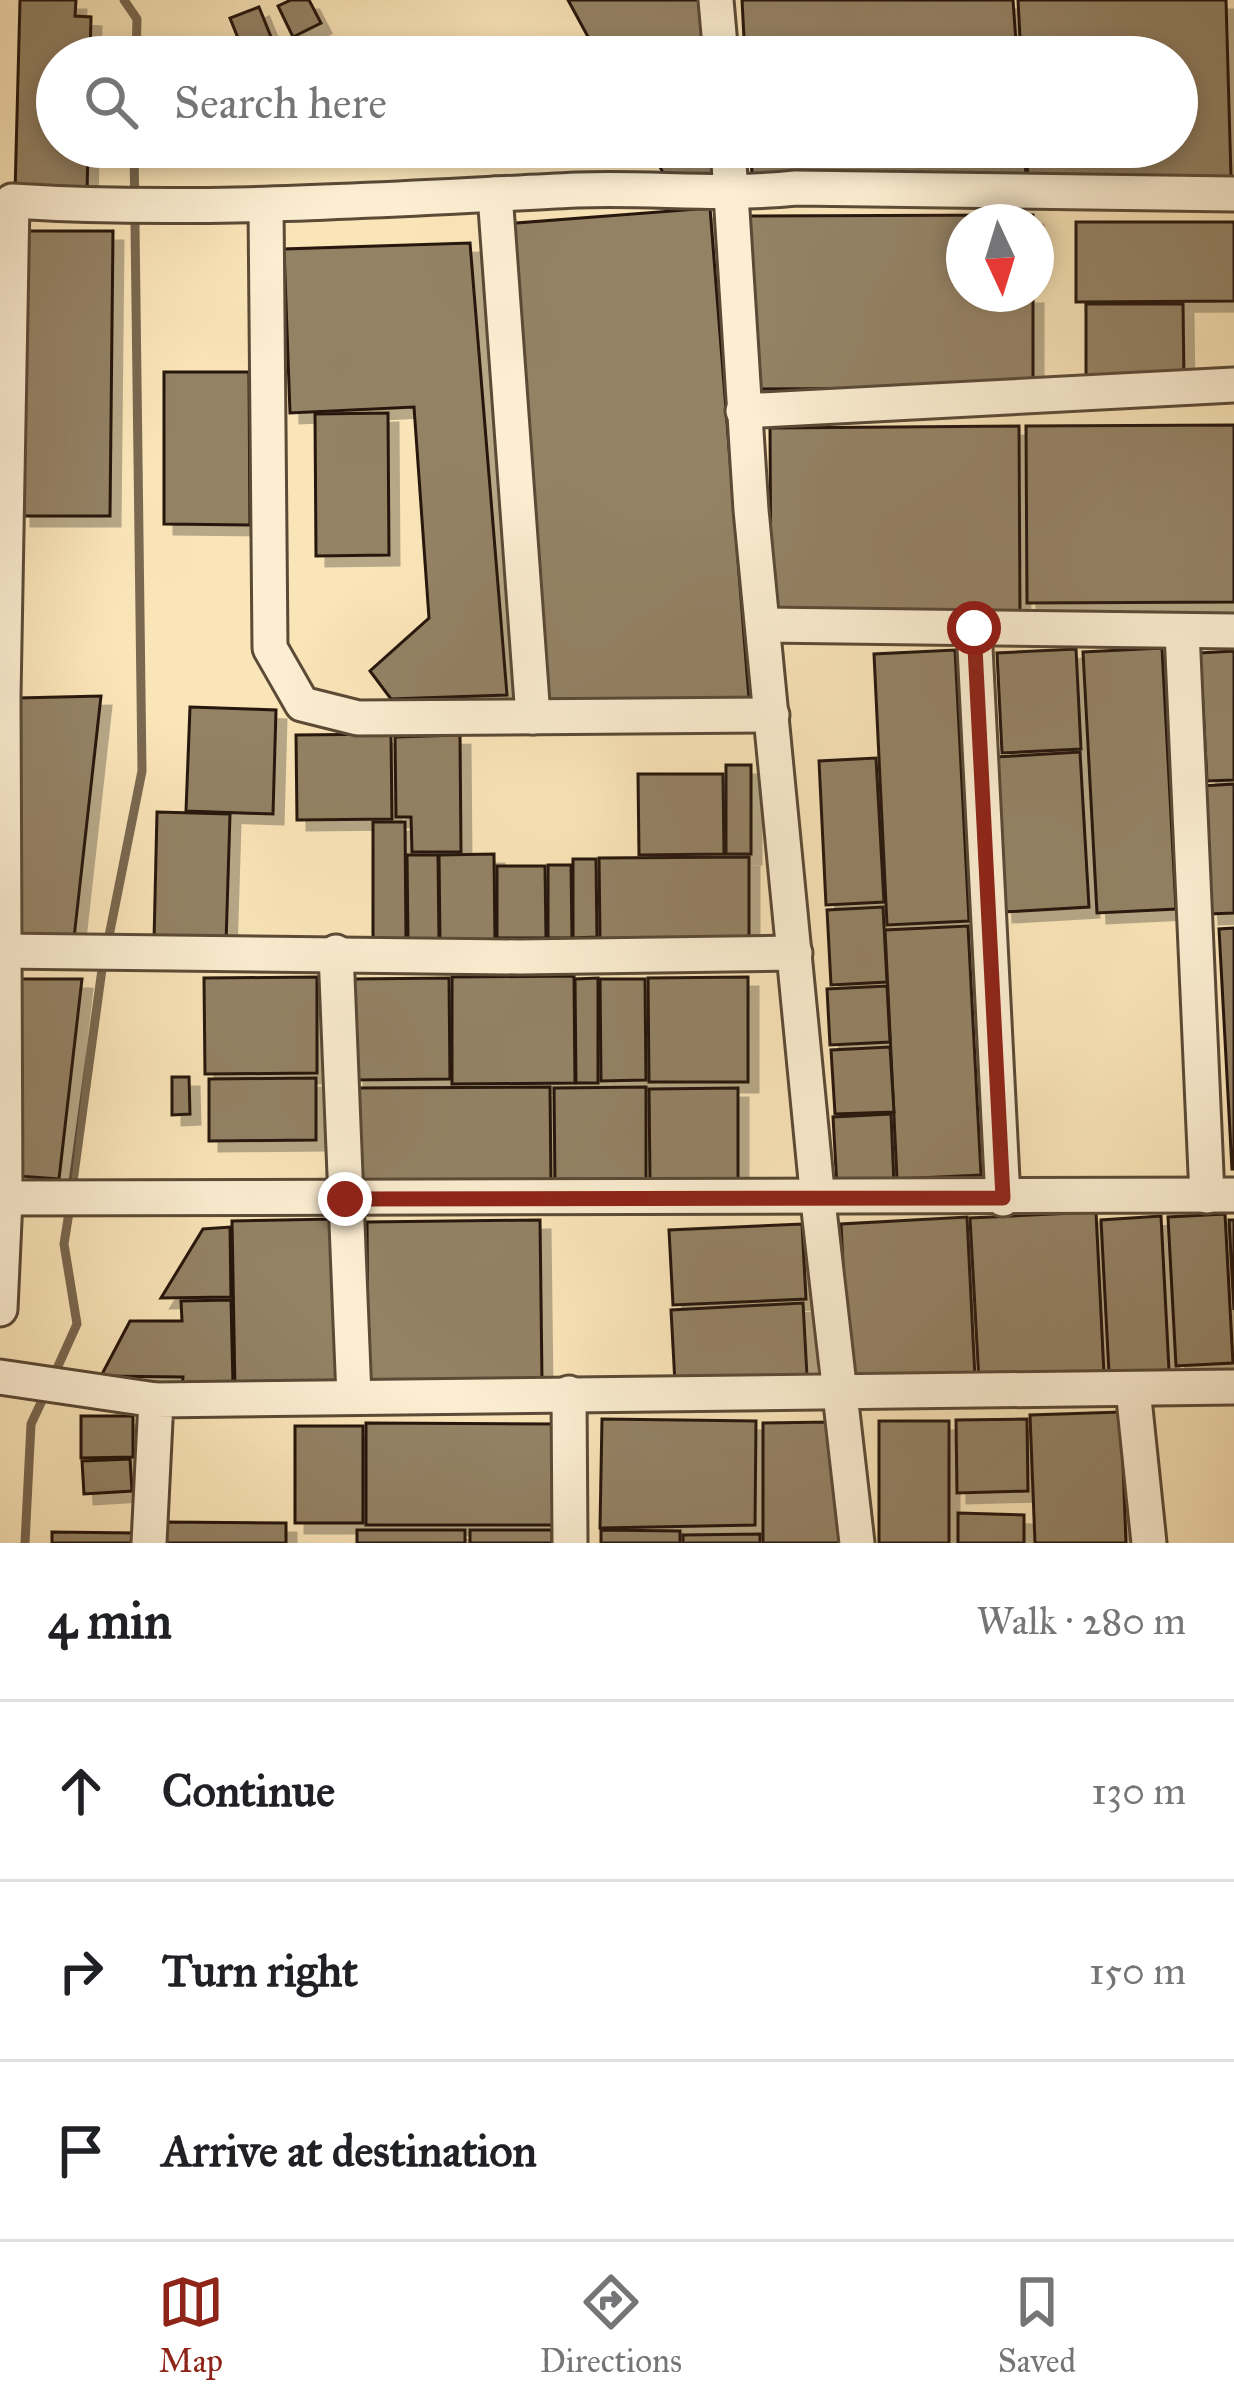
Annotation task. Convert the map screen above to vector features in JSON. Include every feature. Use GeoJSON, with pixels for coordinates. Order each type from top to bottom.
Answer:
{"type":"FeatureCollection","features":[{"type":"Feature","properties":{"kind":"street"},"geometry":{"type":"LineString","coordinates":[[716,0],[719,36]]}},
{"type":"Feature","properties":{"kind":"street"},"geometry":{"type":"LineString","coordinates":[[730,168],[743,411],[818,1201],[844,1394],[857,1543]]}},
{"type":"Feature","properties":{"kind":"street"},"geometry":{"type":"LineString","coordinates":[[0,1309],[6,201],[266,206],[608,189],[732,195],[796,188],[1234,194]]}},
{"type":"Feature","properties":{"kind":"street"},"geometry":{"type":"LineString","coordinates":[[495,194],[533,717]]}},
{"type":"Feature","properties":{"kind":"street"},"geometry":{"type":"LineString","coordinates":[[266,206],[270,648],[284,680],[302,704],[358,718],[772,716]]}},
{"type":"Feature","properties":{"kind":"street"},"geometry":{"type":"LineString","coordinates":[[743,411],[1234,385]]}},
{"type":"Feature","properties":{"kind":"street"},"geometry":{"type":"LineString","coordinates":[[764,625],[1234,632]]}},
{"type":"Feature","properties":{"kind":"street"},"geometry":{"type":"LineString","coordinates":[[974,628],[1003,1198]]}},
{"type":"Feature","properties":{"kind":"street"},"geometry":{"type":"LineString","coordinates":[[3,1198],[818,1201],[1221,1196],[1182,631]]}},
{"type":"Feature","properties":{"kind":"street"},"geometry":{"type":"LineString","coordinates":[[3,951],[520,957],[795,953]]}},
{"type":"Feature","properties":{"kind":"street"},"geometry":{"type":"LineString","coordinates":[[336,952],[354,1397]]}},
{"type":"Feature","properties":{"kind":"street"},"geometry":{"type":"LineString","coordinates":[[31,1380],[156,1400],[1234,1387]]}},
{"type":"Feature","properties":{"kind":"street"},"geometry":{"type":"LineString","coordinates":[[1133,1389],[1149,1543]]}},
{"type":"Feature","properties":{"kind":"street"},"geometry":{"type":"LineString","coordinates":[[569,1393],[570,1543]]}},
{"type":"Feature","properties":{"kind":"street"},"geometry":{"type":"LineString","coordinates":[[149,1543],[156,1400]]}},
{"type":"Feature","properties":{"kind":"building"},"geometry":{"type":"Polygon","coordinates":[[[20,0],[76,0],[75,16],[91,17],[91,36],[36,36],[36,168],[88,168],[87,195],[15,193],[20,0]]]}},
{"type":"Feature","properties":{"kind":"building"},"geometry":{"type":"Polygon","coordinates":[[[309,0],[321,23],[293,36],[278,6],[309,0]]]}},
{"type":"Feature","properties":{"kind":"building"},"geometry":{"type":"Polygon","coordinates":[[[568,0],[701,0],[704,36],[588,36],[568,0]]]}},
{"type":"Feature","properties":{"kind":"building"},"geometry":{"type":"Polygon","coordinates":[[[742,0],[1013,0],[1016,36],[744,36],[742,0]]]}},
{"type":"Feature","properties":{"kind":"building"},"geometry":{"type":"Polygon","coordinates":[[[1018,0],[1226,0],[1231,177],[1028,177],[1027,168],[1198,168],[1198,36],[1020,36],[1018,0]]]}},
{"type":"Feature","properties":{"kind":"building"},"geometry":{"type":"Polygon","coordinates":[[[259,7],[271,36],[237,36],[230,18],[259,7]]]}},
{"type":"Feature","properties":{"kind":"building"},"geometry":{"type":"Polygon","coordinates":[[[661,168],[714,168],[714,174],[666,178],[661,168]]]}},
{"type":"Feature","properties":{"kind":"building"},"geometry":{"type":"Polygon","coordinates":[[[752,168],[1025,168],[1026,176],[752,176],[752,168]]]}},
{"type":"Feature","properties":{"kind":"building"},"geometry":{"type":"Polygon","coordinates":[[[710,208],[749,699],[543,705],[504,224],[710,208]]]}},
{"type":"Feature","properties":{"kind":"building"},"geometry":{"type":"Polygon","coordinates":[[[946,215],[946,312],[1033,312],[1033,388],[746,389],[745,216],[946,215]]]}},
{"type":"Feature","properties":{"kind":"building"},"geometry":{"type":"Polygon","coordinates":[[[1076,222],[1234,222],[1234,301],[1076,302],[1076,222]]]}},
{"type":"Feature","properties":{"kind":"building"},"geometry":{"type":"Polygon","coordinates":[[[23,231],[113,231],[110,516],[21,516],[23,231]]]}},
{"type":"Feature","properties":{"kind":"building"},"geometry":{"type":"Polygon","coordinates":[[[470,243],[507,695],[391,699],[370,671],[429,618],[414,407],[290,413],[284,249],[470,243]]]}},
{"type":"Feature","properties":{"kind":"building"},"geometry":{"type":"Polygon","coordinates":[[[1086,304],[1183,304],[1184,382],[1086,383],[1086,304]]]}},
{"type":"Feature","properties":{"kind":"building"},"geometry":{"type":"Polygon","coordinates":[[[164,372],[249,372],[250,525],[164,524],[164,372]]]}},
{"type":"Feature","properties":{"kind":"building"},"geometry":{"type":"Polygon","coordinates":[[[388,413],[389,555],[316,556],[315,414],[388,413]]]}},
{"type":"Feature","properties":{"kind":"building"},"geometry":{"type":"Polygon","coordinates":[[[1234,425],[1234,602],[1027,603],[1026,426],[1234,425]]]}},
{"type":"Feature","properties":{"kind":"building"},"geometry":{"type":"Polygon","coordinates":[[[1019,426],[1020,612],[771,613],[770,428],[1019,426]]]}},
{"type":"Feature","properties":{"kind":"building"},"geometry":{"type":"Polygon","coordinates":[[[1162,648],[1176,909],[1097,913],[1083,652],[1162,648]]]}},
{"type":"Feature","properties":{"kind":"building"},"geometry":{"type":"Polygon","coordinates":[[[1076,649],[1081,749],[1002,753],[997,653],[1076,649]]]}},
{"type":"Feature","properties":{"kind":"building"},"geometry":{"type":"Polygon","coordinates":[[[955,650],[969,921],[887,925],[874,654],[955,650]]]}},
{"type":"Feature","properties":{"kind":"building"},"geometry":{"type":"Polygon","coordinates":[[[1234,651],[1234,780],[1207,781],[1200,653],[1234,651]]]}},
{"type":"Feature","properties":{"kind":"building"},"geometry":{"type":"Polygon","coordinates":[[[101,696],[74,938],[13,937],[18,698],[101,696]]]}},
{"type":"Feature","properties":{"kind":"building"},"geometry":{"type":"Polygon","coordinates":[[[190,707],[276,710],[273,814],[186,811],[190,707]]]}},
{"type":"Feature","properties":{"kind":"building"},"geometry":{"type":"Polygon","coordinates":[[[391,734],[392,819],[297,820],[296,735],[391,734]]]}},
{"type":"Feature","properties":{"kind":"building"},"geometry":{"type":"Polygon","coordinates":[[[460,735],[461,852],[412,852],[411,817],[396,817],[395,737],[460,735]]]}},
{"type":"Feature","properties":{"kind":"building"},"geometry":{"type":"Polygon","coordinates":[[[1080,752],[1089,907],[1003,912],[995,757],[1080,752]]]}},
{"type":"Feature","properties":{"kind":"building"},"geometry":{"type":"Polygon","coordinates":[[[876,758],[884,902],[826,905],[819,761],[876,758]]]}},
{"type":"Feature","properties":{"kind":"building"},"geometry":{"type":"Polygon","coordinates":[[[726,765],[751,765],[751,854],[726,854],[726,765]]]}},
{"type":"Feature","properties":{"kind":"building"},"geometry":{"type":"Polygon","coordinates":[[[638,774],[723,774],[724,854],[639,855],[638,774]]]}},
{"type":"Feature","properties":{"kind":"building"},"geometry":{"type":"Polygon","coordinates":[[[1234,784],[1234,913],[1209,914],[1202,786],[1234,784]]]}},
{"type":"Feature","properties":{"kind":"building"},"geometry":{"type":"Polygon","coordinates":[[[157,812],[230,814],[226,943],[154,941],[157,812]]]}},
{"type":"Feature","properties":{"kind":"building"},"geometry":{"type":"Polygon","coordinates":[[[373,822],[405,822],[406,941],[373,941],[373,822]]]}},
{"type":"Feature","properties":{"kind":"building"},"geometry":{"type":"Polygon","coordinates":[[[494,854],[495,942],[440,942],[439,855],[494,854]]]}},
{"type":"Feature","properties":{"kind":"building"},"geometry":{"type":"Polygon","coordinates":[[[407,855],[438,855],[439,939],[408,939],[407,855]]]}},
{"type":"Feature","properties":{"kind":"building"},"geometry":{"type":"Polygon","coordinates":[[[749,857],[749,937],[600,939],[599,858],[749,857]]]}},
{"type":"Feature","properties":{"kind":"building"},"geometry":{"type":"Polygon","coordinates":[[[573,859],[596,859],[597,937],[573,938],[573,859]]]}},
{"type":"Feature","properties":{"kind":"building"},"geometry":{"type":"Polygon","coordinates":[[[548,865],[571,865],[572,938],[548,938],[548,865]]]}},
{"type":"Feature","properties":{"kind":"building"},"geometry":{"type":"Polygon","coordinates":[[[497,866],[545,866],[546,938],[497,938],[497,866]]]}},
{"type":"Feature","properties":{"kind":"building"},"geometry":{"type":"Polygon","coordinates":[[[883,907],[887,982],[831,985],[827,910],[883,907]]]}},
{"type":"Feature","properties":{"kind":"building"},"geometry":{"type":"Polygon","coordinates":[[[968,926],[981,1175],[897,1179],[885,930],[968,926]]]}},
{"type":"Feature","properties":{"kind":"building"},"geometry":{"type":"Polygon","coordinates":[[[1234,928],[1234,1169],[1232,1169],[1219,929],[1234,928]]]}},
{"type":"Feature","properties":{"kind":"building"},"geometry":{"type":"Polygon","coordinates":[[[574,976],[575,1083],[452,1084],[452,977],[574,976]]]}},
{"type":"Feature","properties":{"kind":"building"},"geometry":{"type":"Polygon","coordinates":[[[317,977],[317,1073],[205,1074],[204,978],[317,977]]]}},
{"type":"Feature","properties":{"kind":"building"},"geometry":{"type":"Polygon","coordinates":[[[748,977],[748,1082],[649,1082],[648,978],[748,977]]]}},
{"type":"Feature","properties":{"kind":"building"},"geometry":{"type":"Polygon","coordinates":[[[449,978],[450,1079],[354,1080],[353,979],[449,978]]]}},
{"type":"Feature","properties":{"kind":"building"},"geometry":{"type":"Polygon","coordinates":[[[598,978],[598,1083],[576,1083],[575,979],[598,978]]]}},
{"type":"Feature","properties":{"kind":"building"},"geometry":{"type":"Polygon","coordinates":[[[17,979],[82,979],[59,1179],[18,1176],[17,979]]]}},
{"type":"Feature","properties":{"kind":"building"},"geometry":{"type":"Polygon","coordinates":[[[600,979],[645,979],[646,1080],[601,1081],[600,979]]]}},
{"type":"Feature","properties":{"kind":"building"},"geometry":{"type":"Polygon","coordinates":[[[887,986],[890,1042],[830,1045],[827,989],[887,986]]]}},
{"type":"Feature","properties":{"kind":"building"},"geometry":{"type":"Polygon","coordinates":[[[890,1047],[894,1112],[835,1114],[831,1050],[890,1047]]]}},
{"type":"Feature","properties":{"kind":"building"},"geometry":{"type":"Polygon","coordinates":[[[172,1077],[189,1077],[190,1114],[172,1115],[172,1077]]]}},
{"type":"Feature","properties":{"kind":"building"},"geometry":{"type":"Polygon","coordinates":[[[316,1078],[316,1140],[209,1141],[209,1079],[316,1078]]]}},
{"type":"Feature","properties":{"kind":"building"},"geometry":{"type":"Polygon","coordinates":[[[550,1087],[551,1184],[359,1186],[359,1088],[550,1087]]]}},
{"type":"Feature","properties":{"kind":"building"},"geometry":{"type":"Polygon","coordinates":[[[646,1087],[646,1183],[555,1183],[554,1088],[646,1087]]]}},
{"type":"Feature","properties":{"kind":"building"},"geometry":{"type":"Polygon","coordinates":[[[738,1088],[738,1182],[650,1182],[649,1089],[738,1088]]]}},
{"type":"Feature","properties":{"kind":"building"},"geometry":{"type":"Polygon","coordinates":[[[891,1114],[894,1184],[837,1187],[833,1117],[891,1114]]]}},
{"type":"Feature","properties":{"kind":"building"},"geometry":{"type":"Polygon","coordinates":[[[1096,1212],[1104,1374],[979,1381],[970,1218],[1096,1212]]]}},
{"type":"Feature","properties":{"kind":"building"},"geometry":{"type":"Polygon","coordinates":[[[1225,1214],[1233,1363],[1176,1366],[1168,1217],[1225,1214]]]}},
{"type":"Feature","properties":{"kind":"building"},"geometry":{"type":"Polygon","coordinates":[[[1161,1216],[1169,1370],[1109,1373],[1101,1220],[1161,1216]]]}},
{"type":"Feature","properties":{"kind":"building"},"geometry":{"type":"Polygon","coordinates":[[[967,1217],[975,1378],[849,1384],[841,1224],[967,1217]]]}},
{"type":"Feature","properties":{"kind":"building"},"geometry":{"type":"Polygon","coordinates":[[[334,1219],[337,1388],[235,1390],[232,1221],[334,1219]]]}},
{"type":"Feature","properties":{"kind":"building"},"geometry":{"type":"Polygon","coordinates":[[[540,1220],[542,1379],[368,1381],[367,1222],[540,1220]]]}},
{"type":"Feature","properties":{"kind":"building"},"geometry":{"type":"Polygon","coordinates":[[[1229,1220],[1234,1220],[1234,1310],[1229,1220]]]}},
{"type":"Feature","properties":{"kind":"building"},"geometry":{"type":"Polygon","coordinates":[[[802,1224],[806,1299],[673,1305],[669,1230],[802,1224]]]}},
{"type":"Feature","properties":{"kind":"building"},"geometry":{"type":"Polygon","coordinates":[[[230,1227],[231,1297],[161,1298],[203,1229],[230,1227]]]}},
{"type":"Feature","properties":{"kind":"building"},"geometry":{"type":"Polygon","coordinates":[[[231,1300],[233,1385],[182,1386],[183,1377],[101,1376],[130,1321],[182,1321],[181,1301],[231,1300]]]}},
{"type":"Feature","properties":{"kind":"building"},"geometry":{"type":"Polygon","coordinates":[[[803,1303],[807,1376],[675,1383],[671,1310],[803,1303]]]}},
{"type":"Feature","properties":{"kind":"building"},"geometry":{"type":"Polygon","coordinates":[[[1121,1412],[1126,1543],[1035,1543],[1030,1415],[1121,1412]]]}},
{"type":"Feature","properties":{"kind":"building"},"geometry":{"type":"Polygon","coordinates":[[[81,1416],[133,1416],[133,1457],[81,1458],[81,1416]]]}},
{"type":"Feature","properties":{"kind":"building"},"geometry":{"type":"Polygon","coordinates":[[[602,1419],[756,1421],[755,1525],[600,1528],[602,1419]]]}},
{"type":"Feature","properties":{"kind":"building"},"geometry":{"type":"Polygon","coordinates":[[[1027,1419],[1028,1491],[957,1493],[956,1420],[1027,1419]]]}},
{"type":"Feature","properties":{"kind":"building"},"geometry":{"type":"Polygon","coordinates":[[[879,1421],[949,1421],[949,1543],[879,1543],[879,1421]]]}},
{"type":"Feature","properties":{"kind":"building"},"geometry":{"type":"Polygon","coordinates":[[[831,1422],[839,1543],[763,1543],[763,1423],[831,1422]]]}},
{"type":"Feature","properties":{"kind":"building"},"geometry":{"type":"Polygon","coordinates":[[[366,1423],[558,1424],[558,1525],[366,1525],[366,1423]]]}},
{"type":"Feature","properties":{"kind":"building"},"geometry":{"type":"Polygon","coordinates":[[[295,1426],[363,1426],[363,1523],[295,1523],[295,1426]]]}},
{"type":"Feature","properties":{"kind":"building"},"geometry":{"type":"Polygon","coordinates":[[[130,1459],[132,1491],[84,1494],[82,1461],[130,1459]]]}},
{"type":"Feature","properties":{"kind":"building"},"geometry":{"type":"Polygon","coordinates":[[[958,1513],[1024,1515],[1024,1543],[958,1543],[958,1513]]]}},
{"type":"Feature","properties":{"kind":"building"},"geometry":{"type":"Polygon","coordinates":[[[165,1522],[286,1523],[286,1543],[165,1543],[165,1522]]]}},
{"type":"Feature","properties":{"kind":"building"},"geometry":{"type":"Polygon","coordinates":[[[357,1530],[465,1530],[465,1543],[357,1543],[357,1530]]]}},
{"type":"Feature","properties":{"kind":"building"},"geometry":{"type":"Polygon","coordinates":[[[470,1530],[552,1530],[552,1543],[470,1543],[470,1530]]]}},
{"type":"Feature","properties":{"kind":"building"},"geometry":{"type":"Polygon","coordinates":[[[601,1530],[680,1531],[680,1543],[601,1543],[601,1530]]]}},
{"type":"Feature","properties":{"kind":"building"},"geometry":{"type":"Polygon","coordinates":[[[52,1532],[134,1533],[134,1543],[52,1543],[52,1532]]]}},
{"type":"Feature","properties":{"kind":"building"},"geometry":{"type":"Polygon","coordinates":[[[760,1534],[760,1543],[683,1543],[683,1535],[760,1534]]]}},
{"type":"Feature","properties":{"kind":"waterway"},"geometry":{"type":"LineString","coordinates":[[124,0],[137,19],[137,36]]}},
{"type":"Feature","properties":{"kind":"waterway"},"geometry":{"type":"LineString","coordinates":[[107,946],[142,771],[134,168]]}},
{"type":"Feature","properties":{"kind":"waterway"},"geometry":{"type":"LineString","coordinates":[[72,1189],[103,962]]}},
{"type":"Feature","properties":{"kind":"waterway"},"geometry":{"type":"LineString","coordinates":[[54,1375],[77,1324],[64,1244],[70,1206]]}},
{"type":"Feature","properties":{"kind":"waterway"},"geometry":{"type":"LineString","coordinates":[[25,1543],[31,1424],[47,1390]]}},
{"type":"Feature","properties":{"kind":"route"},"geometry":{"type":"LineString","coordinates":[[345,1199],[1003,1198],[974,628]]}}]}
